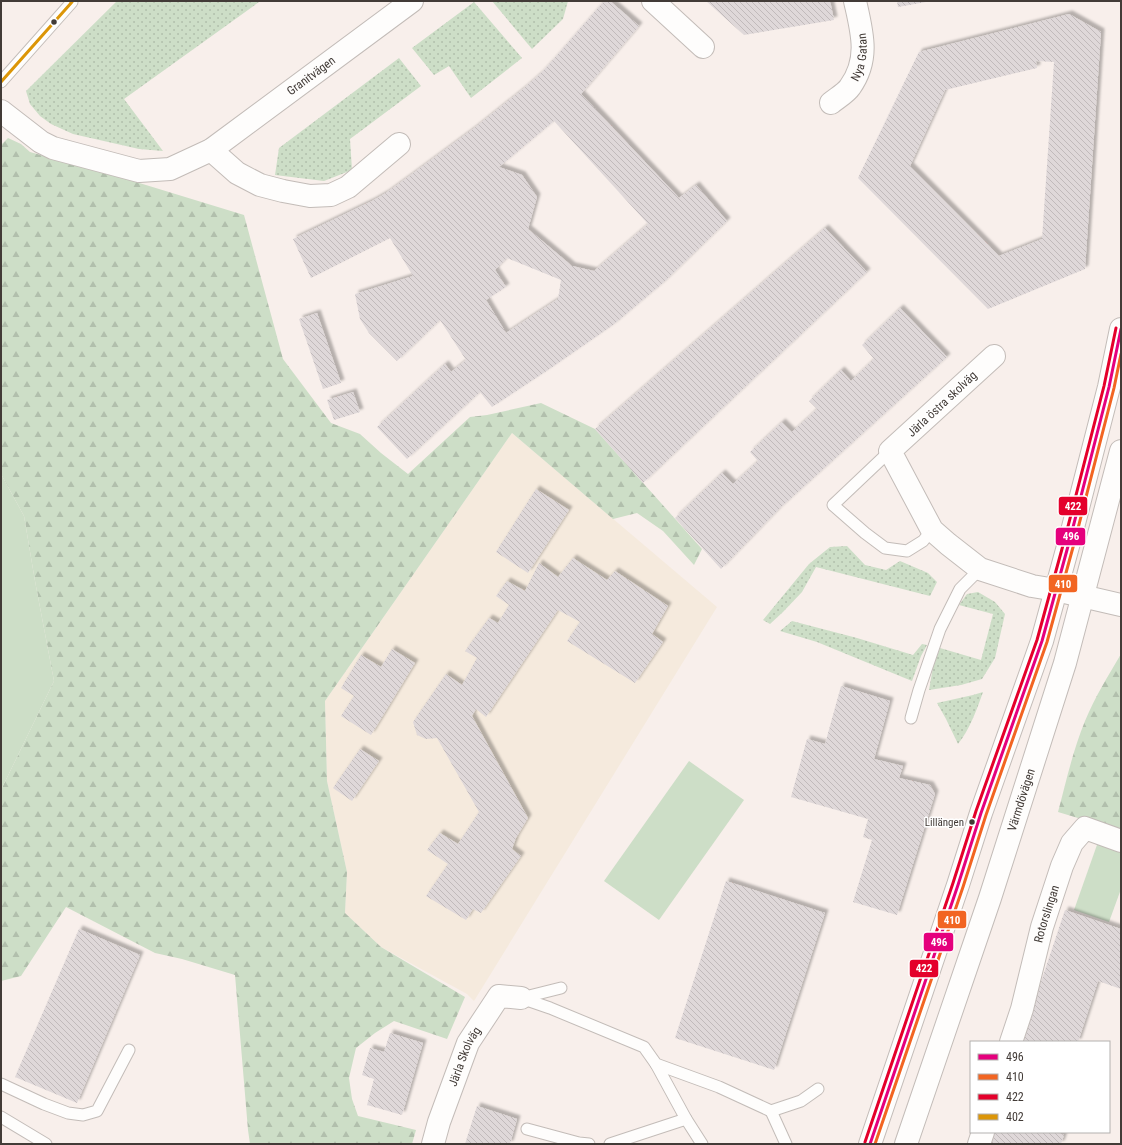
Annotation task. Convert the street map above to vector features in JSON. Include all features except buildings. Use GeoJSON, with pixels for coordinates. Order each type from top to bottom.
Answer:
{"type":"FeatureCollection","features":[{"type":"Feature","properties":{"kind":"street","name":"Granitvägen"},"geometry":{"type":"LineString","coordinates":[[1,111],[41,142],[53,148],[139,170],[170,169],[211,150],[412,1]]}},
{"type":"Feature","properties":{"kind":"street"},"geometry":{"type":"LineString","coordinates":[[653,1],[703,46]]}},
{"type":"Feature","properties":{"kind":"street","name":"Nya Gatan"},"geometry":{"type":"LineString","coordinates":[[831,103],[849,88],[859,71],[863,46],[855,1]]}},
{"type":"Feature","properties":{"kind":"street"},"geometry":{"type":"LineString","coordinates":[[211,150],[237,173],[260,184],[283,191],[310,196],[330,195],[348,187],[399,144]]}},
{"type":"Feature","properties":{"kind":"street"},"geometry":{"type":"LineString","coordinates":[[870,1144],[981,813],[1042,641],[1109,387],[1121,329]]}},
{"type":"Feature","properties":{"kind":"street","name":"Järla östra skolväg"},"geometry":{"type":"LineString","coordinates":[[890,451],[994,356]]}},
{"type":"Feature","properties":{"kind":"street"},"geometry":{"type":"LineString","coordinates":[[890,451],[932,530],[980,569],[1032,586],[1121,605]]}},
{"type":"Feature","properties":{"kind":"street","name":"Värmdövägen"},"geometry":{"type":"LineString","coordinates":[[906,1144],[992,890],[1065,663],[1121,451]]}},
{"type":"Feature","properties":{"kind":"street","name":"Rotorslingan"},"geometry":{"type":"LineString","coordinates":[[1011,1041],[1022,1009],[1042,927],[1062,866],[1072,843],[1085,828],[1121,841]]}},
{"type":"Feature","properties":{"kind":"street","name":"Järla Skolväg"},"geometry":{"type":"LineString","coordinates":[[433,1144],[439,1122],[468,1043],[499,996],[521,998]]}},
{"type":"Feature","properties":{"kind":"street"},"geometry":{"type":"LineString","coordinates":[[979,1144],[983,1133]]}},
{"type":"Feature","properties":{"kind":"lane"},"geometry":{"type":"LineString","coordinates":[[1,82],[72,2],[70,1]]}},
{"type":"Feature","properties":{"kind":"lane","name":"Järla östra skolväg"},"geometry":{"type":"LineString","coordinates":[[890,451],[834,505],[865,533],[885,548],[907,551],[923,541],[932,530]]}},
{"type":"Feature","properties":{"kind":"lane"},"geometry":{"type":"LineString","coordinates":[[911,718],[940,629],[960,589],[980,569]]}},
{"type":"Feature","properties":{"kind":"lane"},"geometry":{"type":"LineString","coordinates":[[521,998],[561,988]]}},
{"type":"Feature","properties":{"kind":"lane"},"geometry":{"type":"LineString","coordinates":[[521,998],[550,1008],[644,1047],[656,1064],[686,1119],[702,1144]]}},
{"type":"Feature","properties":{"kind":"lane"},"geometry":{"type":"LineString","coordinates":[[1,1084],[44,1104],[68,1113],[83,1115],[97,1110],[128,1050]]}},
{"type":"Feature","properties":{"kind":"lane"},"geometry":{"type":"LineString","coordinates":[[656,1064],[719,1087],[771,1111],[786,1144]]}},
{"type":"Feature","properties":{"kind":"lane"},"geometry":{"type":"LineString","coordinates":[[771,1111],[801,1101],[818,1089]]}},
{"type":"Feature","properties":{"kind":"lane"},"geometry":{"type":"LineString","coordinates":[[1,1116],[46,1144]]}},
{"type":"Feature","properties":{"kind":"lane"},"geometry":{"type":"LineString","coordinates":[[610,1144],[686,1119]]}},
{"type":"Feature","properties":{"kind":"lane"},"geometry":{"type":"LineString","coordinates":[[527,1129],[579,1143],[589,1144]]}},
{"type":"Feature","properties":{"kind":"shaded area"},"geometry":{"type":"Polygon","coordinates":[[[512,433],[717,607],[474,1001],[467,994],[381,947],[345,913],[347,872],[327,781],[325,701],[512,433]]]}},
{"type":"Feature","properties":{"kind":"green space"},"geometry":{"type":"Polygon","coordinates":[[[117,1],[259,1],[124,99],[163,151],[139,149],[73,134],[51,124],[40,116],[30,104],[26,91],[117,1]]]}},
{"type":"Feature","properties":{"kind":"green space"},"geometry":{"type":"Polygon","coordinates":[[[492,1],[568,1],[563,19],[532,49],[492,1]]]}},
{"type":"Feature","properties":{"kind":"green space"},"geometry":{"type":"Polygon","coordinates":[[[474,2],[522,58],[471,98],[449,66],[434,75],[412,48],[474,2]]]}},
{"type":"Feature","properties":{"kind":"green space"},"geometry":{"type":"Polygon","coordinates":[[[399,58],[421,86],[350,139],[352,170],[324,181],[275,175],[279,148],[399,58]]]}},
{"type":"Feature","properties":{"kind":"green space"},"geometry":{"type":"Polygon","coordinates":[[[8,138],[21,144],[30,152],[110,174],[244,215],[283,359],[331,423],[360,434],[408,474],[470,417],[487,415],[541,403],[595,429],[702,549],[694,565],[663,531],[637,513],[613,519],[512,433],[325,701],[327,781],[347,872],[345,913],[381,947],[465,997],[447,1039],[394,1021],[375,1033],[356,1048],[349,1078],[352,1099],[358,1116],[416,1130],[412,1144],[250,1144],[235,975],[182,959],[155,953],[66,907],[21,976],[1,981],[1,790],[54,681],[24,516],[1,474],[1,145],[8,138]]]}},
{"type":"Feature","properties":{"kind":"green space"},"geometry":{"type":"Polygon","coordinates":[[[1,474],[24,516],[54,681],[1,790],[1,474]]]}},
{"type":"Feature","properties":{"kind":"green space"},"geometry":{"type":"Polygon","coordinates":[[[847,546],[865,565],[886,570],[900,561],[928,573],[937,582],[930,596],[816,567],[802,592],[783,612],[770,624],[763,620],[809,564],[830,547],[847,546]]]}},
{"type":"Feature","properties":{"kind":"green space"},"geometry":{"type":"Polygon","coordinates":[[[978,592],[995,602],[1005,614],[995,658],[982,679],[961,685],[929,690],[933,667],[940,648],[981,660],[993,614],[959,605],[967,594],[978,592]]]}},
{"type":"Feature","properties":{"kind":"green space"},"geometry":{"type":"Polygon","coordinates":[[[792,621],[857,638],[913,655],[922,644],[927,645],[921,656],[912,681],[817,642],[780,631],[792,621]]]}},
{"type":"Feature","properties":{"kind":"green space"},"geometry":{"type":"Polygon","coordinates":[[[1121,654],[1121,831],[1058,812],[1073,755],[1085,721],[1097,695],[1121,654]]]}},
{"type":"Feature","properties":{"kind":"green space"},"geometry":{"type":"Polygon","coordinates":[[[983,692],[970,725],[958,744],[937,703],[983,692]]]}},
{"type":"Feature","properties":{"kind":"green space"},"geometry":{"type":"Polygon","coordinates":[[[689,761],[744,800],[659,920],[604,881],[689,761]]]}},
{"type":"Feature","properties":{"kind":"green space"},"geometry":{"type":"Polygon","coordinates":[[[1098,842],[1121,850],[1121,889],[1109,922],[1074,910],[1098,842]]]}},
{"type":"Feature","properties":{"kind":"transit line","name":"402"},"geometry":{"type":"LineString","coordinates":[[1,82],[72,2],[70,1]]}},
{"type":"Feature","properties":{"kind":"transit line","name":"422"},"geometry":{"type":"LineString","coordinates":[[865,1142],[976,811],[1037,640],[1104,386],[1116,328]]}},
{"type":"Feature","properties":{"kind":"transit line","name":"496"},"geometry":{"type":"LineString","coordinates":[[870,1144],[981,813],[1042,641],[1109,387],[1121,329]]}},
{"type":"Feature","properties":{"kind":"transit line","name":"410"},"geometry":{"type":"LineString","coordinates":[[875,1144],[963,887],[986,815],[1047,642],[1075,540],[1114,388],[1121,354]]}},
{"type":"Feature","properties":{"kind":"place","name":"Lillängen"},"geometry":{"type":"Point","coordinates":[972,822]}}]}
